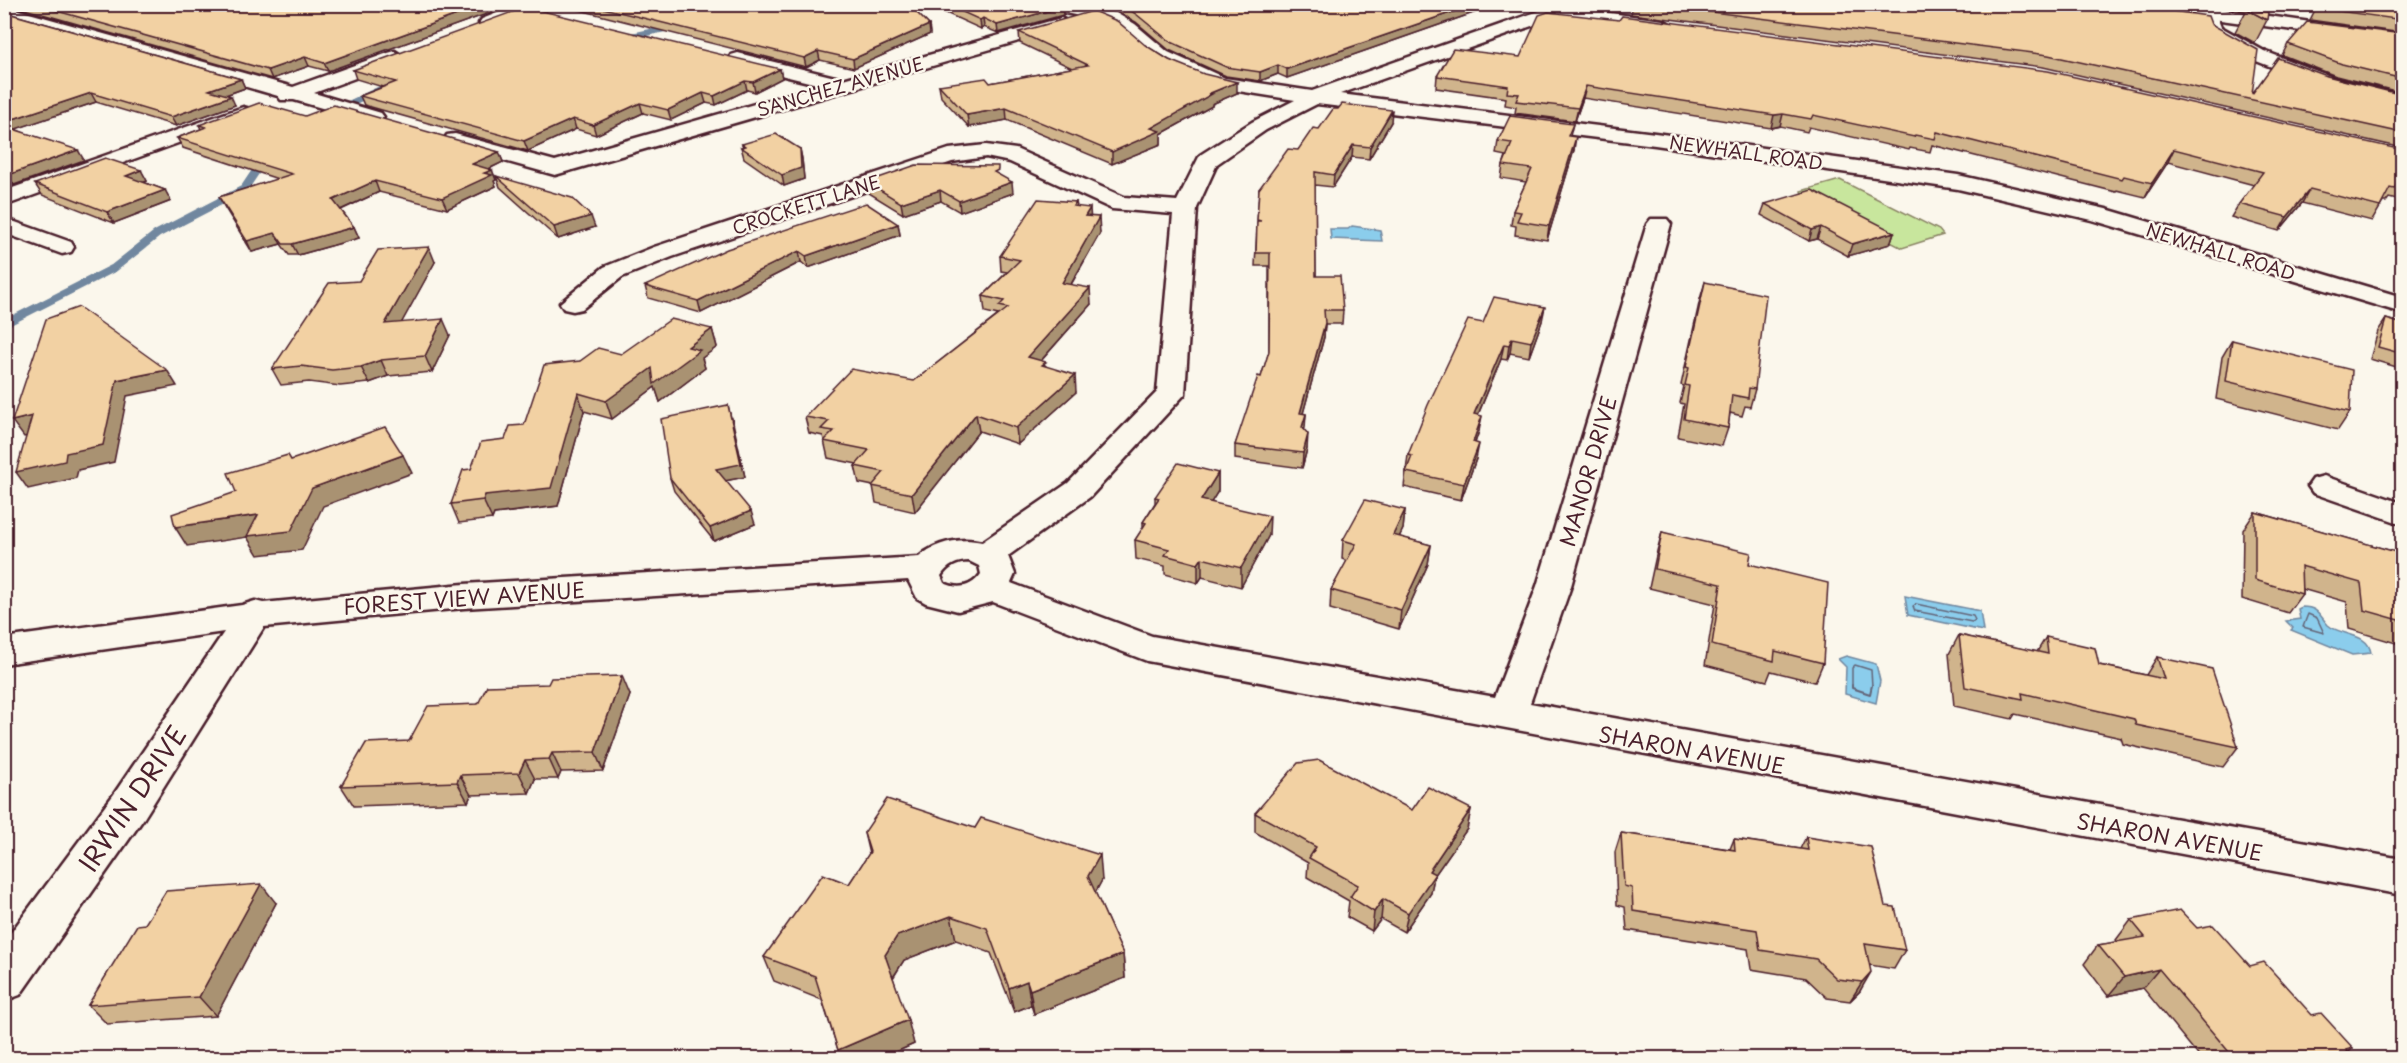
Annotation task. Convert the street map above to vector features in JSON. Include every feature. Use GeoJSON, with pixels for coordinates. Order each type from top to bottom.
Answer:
{"type":"FeatureCollection","features":[{"type":"Feature","properties":{"kind":"street"},"geometry":{"type":"LineString","coordinates":[[1045,4],[1095,13]]}},
{"type":"Feature","properties":{"kind":"street","name":"SANCHEZ AVENUE"},"geometry":{"type":"LineString","coordinates":[[430,133],[555,168],[1126,4]]}},
{"type":"Feature","properties":{"kind":"street"},"geometry":{"type":"LineString","coordinates":[[2141,4],[2403,40]]}},
{"type":"Feature","properties":{"kind":"street"},"geometry":{"type":"LineString","coordinates":[[472,28],[533,7]]}},
{"type":"Feature","properties":{"kind":"street"},"geometry":{"type":"LineString","coordinates":[[988,572],[966,550],[954,552],[934,561],[927,568],[925,583],[929,590],[946,599],[970,598],[988,572],[1079,490],[1171,394],[1185,208],[1208,160],[1259,126],[1299,107],[1313,97],[1567,8],[1680,27]]}},
{"type":"Feature","properties":{"kind":"street"},"geometry":{"type":"LineString","coordinates":[[4,11],[395,123]]}},
{"type":"Feature","properties":{"kind":"street","name":"NEWHALL ROAD"},"geometry":{"type":"LineString","coordinates":[[1095,13],[1110,17],[1129,28],[1161,56],[1220,83],[1313,97],[1655,138],[1958,182],[2098,214],[2397,296]]}},
{"type":"Feature","properties":{"kind":"street"},"geometry":{"type":"LineString","coordinates":[[2208,14],[2212,30],[2238,47],[2277,65],[2357,91],[2403,101]]}},
{"type":"Feature","properties":{"kind":"street"},"geometry":{"type":"LineString","coordinates":[[4,199],[416,49]]}},
{"type":"Feature","properties":{"kind":"street"},"geometry":{"type":"LineString","coordinates":[[718,54],[843,85]]}},
{"type":"Feature","properties":{"kind":"street","name":"CROCKETT LANE"},"geometry":{"type":"LineString","coordinates":[[573,303],[613,272],[663,252],[949,156],[986,151],[1016,156],[1120,204],[1185,208]]}},
{"type":"Feature","properties":{"kind":"street","name":"MANOR DRIVE"},"geometry":{"type":"LineString","coordinates":[[1507,715],[1554,586],[1659,224]]}},
{"type":"Feature","properties":{"kind":"street"},"geometry":{"type":"LineString","coordinates":[[4,225],[62,248]]}},
{"type":"Feature","properties":{"kind":"street"},"geometry":{"type":"LineString","coordinates":[[2324,486],[2403,514]]}},
{"type":"Feature","properties":{"kind":"street","name":"FOREST VIEW AVENUE"},"geometry":{"type":"LineString","coordinates":[[4,651],[117,631],[255,613],[470,594],[927,568]]}},
{"type":"Feature","properties":{"kind":"street","name":"SHARON AVENUE"},"geometry":{"type":"LineString","coordinates":[[988,572],[1147,648],[2403,877]]}},
{"type":"Feature","properties":{"kind":"street","name":"IRWIN DRIVE"},"geometry":{"type":"LineString","coordinates":[[4,980],[129,806],[255,613]]}},
{"type":"Feature","properties":{"kind":"green space"},"geometry":{"type":"Polygon","coordinates":[[[1840,180],[1939,230],[1943,235],[1902,248],[1803,197],[1801,191],[1840,180]]]}},
{"type":"Feature","properties":{"kind":"water"},"geometry":{"type":"Polygon","coordinates":[[[1352,226],[1380,230],[1382,241],[1331,239],[1330,229],[1348,229],[1352,226]]]}},
{"type":"Feature","properties":{"kind":"water"},"geometry":{"type":"Polygon","coordinates":[[[1905,596],[1980,611],[1983,631],[1908,615],[1905,596]]]}},
{"type":"Feature","properties":{"kind":"water"},"geometry":{"type":"Polygon","coordinates":[[[2302,607],[2315,610],[2333,629],[2365,641],[2371,653],[2352,655],[2291,630],[2293,628],[2286,621],[2300,619],[2298,609],[2302,607]]]}},
{"type":"Feature","properties":{"kind":"water"},"geometry":{"type":"Polygon","coordinates":[[[1846,656],[1876,664],[1880,681],[1876,703],[1845,694],[1846,667],[1838,659],[1846,656]]]}},
{"type":"Feature","properties":{"kind":"building"},"geometry":{"type":"Polygon","coordinates":[[[32,4],[487,4],[324,63],[305,57],[268,70],[32,4]]]}},
{"type":"Feature","properties":{"kind":"building"},"geometry":{"type":"Polygon","coordinates":[[[587,4],[908,4],[929,25],[853,59],[818,51],[804,58],[587,4]]]}},
{"type":"Feature","properties":{"kind":"building"},"geometry":{"type":"Polygon","coordinates":[[[945,4],[1051,4],[1062,7],[997,25],[945,4]]]}},
{"type":"Feature","properties":{"kind":"building"},"geometry":{"type":"Polygon","coordinates":[[[1120,4],[1476,4],[1287,69],[1278,65],[1260,72],[1226,67],[1169,41],[1120,4]]]}},
{"type":"Feature","properties":{"kind":"building"},"geometry":{"type":"Polygon","coordinates":[[[1650,4],[2121,4],[2208,16],[2211,24],[2258,50],[2252,94],[2278,58],[2327,76],[2403,95],[2403,133],[2048,55],[1650,4]]]}},
{"type":"Feature","properties":{"kind":"building"},"geometry":{"type":"Polygon","coordinates":[[[2318,4],[2403,4],[2403,20],[2316,8],[2318,4]]]}},
{"type":"Feature","properties":{"kind":"building"},"geometry":{"type":"Polygon","coordinates":[[[526,7],[780,69],[753,82],[745,81],[714,96],[703,93],[668,110],[640,103],[593,125],[573,119],[524,141],[360,96],[396,82],[353,70],[526,7]]]}},
{"type":"Feature","properties":{"kind":"building"},"geometry":{"type":"Polygon","coordinates":[[[2246,9],[2268,12],[2267,20],[2246,9]]]}},
{"type":"Feature","properties":{"kind":"building"},"geometry":{"type":"Polygon","coordinates":[[[1093,11],[1117,21],[1145,45],[1169,60],[1204,74],[1237,82],[1208,94],[1212,94],[1151,128],[1160,131],[1112,152],[1006,108],[967,115],[939,85],[986,78],[990,83],[1088,65],[1019,32],[1093,11]]]}},
{"type":"Feature","properties":{"kind":"building"},"geometry":{"type":"Polygon","coordinates":[[[4,12],[241,79],[209,90],[231,96],[171,117],[91,93],[4,122],[4,12]]]}},
{"type":"Feature","properties":{"kind":"building"},"geometry":{"type":"Polygon","coordinates":[[[1548,12],[1619,20],[1622,16],[2048,71],[2403,150],[2403,185],[2397,184],[2394,189],[2390,188],[2380,207],[2310,189],[2287,217],[2239,204],[2263,172],[2174,149],[2152,183],[2124,176],[2122,179],[1937,132],[1935,139],[1915,135],[1914,137],[1813,115],[1811,119],[1783,114],[1774,115],[1586,86],[1578,108],[1516,101],[1519,94],[1507,93],[1508,86],[1437,76],[1453,49],[1520,57],[1539,15],[1548,12]]]}},
{"type":"Feature","properties":{"kind":"building"},"geometry":{"type":"Polygon","coordinates":[[[2307,22],[2403,34],[2403,79],[2342,64],[2288,44],[2307,22]]]}},
{"type":"Feature","properties":{"kind":"building"},"geometry":{"type":"Polygon","coordinates":[[[259,103],[305,116],[334,105],[499,152],[472,164],[492,170],[484,173],[492,175],[442,198],[375,181],[333,200],[354,227],[292,244],[283,244],[275,233],[247,241],[219,197],[292,174],[177,138],[206,127],[199,125],[259,103]]]}},
{"type":"Feature","properties":{"kind":"building"},"geometry":{"type":"Polygon","coordinates":[[[1342,104],[1392,110],[1370,147],[1353,145],[1334,175],[1315,172],[1316,276],[1340,276],[1343,310],[1324,310],[1325,323],[1300,413],[1306,414],[1302,427],[1308,434],[1303,453],[1235,445],[1258,376],[1261,377],[1269,351],[1270,253],[1256,253],[1257,221],[1261,221],[1257,220],[1259,189],[1288,149],[1298,150],[1313,128],[1319,129],[1333,109],[1338,109],[1342,104]]]}},
{"type":"Feature","properties":{"kind":"building"},"geometry":{"type":"Polygon","coordinates":[[[1510,116],[1573,124],[1568,136],[1576,137],[1549,226],[1517,221],[1521,212],[1513,211],[1532,169],[1503,165],[1512,143],[1498,141],[1510,116]]]}},
{"type":"Feature","properties":{"kind":"building"},"geometry":{"type":"Polygon","coordinates":[[[4,126],[78,150],[8,175],[4,174],[4,126]]]}},
{"type":"Feature","properties":{"kind":"building"},"geometry":{"type":"Polygon","coordinates":[[[776,134],[800,149],[801,168],[782,175],[741,147],[745,146],[742,144],[776,134]]]}},
{"type":"Feature","properties":{"kind":"building"},"geometry":{"type":"Polygon","coordinates":[[[105,158],[141,170],[126,176],[165,190],[107,212],[35,184],[105,158]]]}},
{"type":"Feature","properties":{"kind":"building"},"geometry":{"type":"Polygon","coordinates":[[[916,165],[998,166],[998,170],[994,172],[1012,182],[959,201],[940,190],[901,203],[867,182],[916,165]]]}},
{"type":"Feature","properties":{"kind":"building"},"geometry":{"type":"Polygon","coordinates":[[[496,176],[572,198],[591,216],[554,227],[496,176]]]}},
{"type":"Feature","properties":{"kind":"building"},"geometry":{"type":"Polygon","coordinates":[[[1812,190],[1894,232],[1852,244],[1821,227],[1812,230],[1765,204],[1812,190]]]}},
{"type":"Feature","properties":{"kind":"building"},"geometry":{"type":"Polygon","coordinates":[[[1038,199],[1076,202],[1073,206],[1090,208],[1085,216],[1099,217],[1062,283],[1090,288],[1028,357],[1046,362],[1042,365],[1075,375],[1016,428],[976,414],[912,494],[872,486],[884,472],[855,466],[869,450],[824,441],[834,431],[821,429],[829,421],[805,417],[851,369],[914,381],[1008,308],[999,306],[1004,301],[983,296],[1020,260],[1000,256],[1038,199]]]}},
{"type":"Feature","properties":{"kind":"building"},"geometry":{"type":"Polygon","coordinates":[[[866,203],[898,224],[806,256],[799,251],[698,301],[645,286],[727,249],[866,203]]]}},
{"type":"Feature","properties":{"kind":"building"},"geometry":{"type":"Polygon","coordinates":[[[429,247],[385,324],[443,319],[425,356],[381,360],[361,367],[332,370],[301,366],[272,369],[329,283],[359,281],[378,250],[429,247]]]}},
{"type":"Feature","properties":{"kind":"building"},"geometry":{"type":"Polygon","coordinates":[[[1705,282],[1766,295],[1755,389],[1749,388],[1748,398],[1732,395],[1728,428],[1684,419],[1689,386],[1685,385],[1689,368],[1686,367],[1705,282]]]}},
{"type":"Feature","properties":{"kind":"building"},"geometry":{"type":"Polygon","coordinates":[[[1494,297],[1545,307],[1531,342],[1512,338],[1509,345],[1504,344],[1474,414],[1482,416],[1473,442],[1479,444],[1464,484],[1406,472],[1412,456],[1408,455],[1428,405],[1468,320],[1483,323],[1494,297]]]}},
{"type":"Feature","properties":{"kind":"building"},"geometry":{"type":"Polygon","coordinates":[[[79,307],[167,370],[117,380],[103,445],[66,453],[65,461],[16,472],[32,416],[12,421],[46,319],[79,307]]]}},
{"type":"Feature","properties":{"kind":"building"},"geometry":{"type":"Polygon","coordinates":[[[671,319],[712,329],[688,347],[700,350],[654,384],[652,368],[606,401],[578,393],[551,488],[485,495],[483,500],[451,504],[463,470],[471,469],[481,442],[505,439],[510,426],[524,425],[544,365],[580,361],[598,348],[621,354],[671,319]]]}},
{"type":"Feature","properties":{"kind":"building"},"geometry":{"type":"Polygon","coordinates":[[[2386,319],[2403,324],[2403,354],[2378,347],[2386,319]]]}},
{"type":"Feature","properties":{"kind":"building"},"geometry":{"type":"Polygon","coordinates":[[[2232,340],[2352,370],[2350,412],[2226,381],[2232,340]]]}},
{"type":"Feature","properties":{"kind":"building"},"geometry":{"type":"Polygon","coordinates":[[[728,405],[741,464],[716,469],[751,511],[710,528],[670,478],[661,419],[728,405]]]}},
{"type":"Feature","properties":{"kind":"building"},"geometry":{"type":"Polygon","coordinates":[[[385,427],[403,455],[312,488],[291,531],[247,536],[258,515],[175,527],[172,514],[236,492],[228,473],[288,455],[291,460],[385,427]]]}},
{"type":"Feature","properties":{"kind":"building"},"geometry":{"type":"Polygon","coordinates":[[[1178,463],[1218,473],[1201,500],[1270,516],[1241,568],[1202,558],[1198,564],[1165,555],[1169,549],[1135,540],[1146,523],[1143,522],[1159,498],[1155,497],[1178,463]]]}},
{"type":"Feature","properties":{"kind":"building"},"geometry":{"type":"Polygon","coordinates":[[[1365,500],[1405,510],[1393,535],[1431,545],[1401,610],[1331,590],[1356,544],[1343,540],[1365,500]]]}},
{"type":"Feature","properties":{"kind":"building"},"geometry":{"type":"Polygon","coordinates":[[[2255,512],[2403,554],[2403,621],[2364,610],[2361,583],[2301,566],[2302,594],[2255,580],[2255,512]]]}},
{"type":"Feature","properties":{"kind":"building"},"geometry":{"type":"Polygon","coordinates":[[[1662,532],[1751,553],[1749,564],[1828,583],[1823,663],[1775,651],[1774,661],[1712,645],[1721,584],[1655,569],[1662,532]]]}},
{"type":"Feature","properties":{"kind":"building"},"geometry":{"type":"Polygon","coordinates":[[[1959,635],[2048,654],[2046,637],[2095,648],[2099,665],[2164,679],[2157,657],[2212,669],[2238,747],[2136,725],[2134,719],[2022,693],[2023,699],[1965,687],[1959,635]]]}},
{"type":"Feature","properties":{"kind":"building"},"geometry":{"type":"Polygon","coordinates":[[[622,676],[595,752],[552,753],[549,759],[525,760],[519,773],[460,775],[457,782],[341,786],[366,743],[409,741],[428,706],[478,704],[487,686],[548,684],[551,678],[622,676]]]}},
{"type":"Feature","properties":{"kind":"building"},"geometry":{"type":"Polygon","coordinates":[[[1319,760],[1412,810],[1428,787],[1471,809],[1429,871],[1435,874],[1408,913],[1383,899],[1374,912],[1350,897],[1358,885],[1309,858],[1316,847],[1255,813],[1298,763],[1319,760]]]}},
{"type":"Feature","properties":{"kind":"building"},"geometry":{"type":"Polygon","coordinates":[[[887,799],[975,828],[981,818],[1100,855],[1088,876],[1123,954],[1030,990],[1027,981],[1009,988],[987,928],[951,916],[897,936],[885,955],[908,1020],[838,1050],[815,976],[764,957],[823,874],[849,884],[870,852],[864,833],[887,799]]]}},
{"type":"Feature","properties":{"kind":"building"},"geometry":{"type":"Polygon","coordinates":[[[1621,833],[1735,850],[1734,839],[1808,850],[1806,837],[1871,847],[1885,906],[1895,907],[1905,950],[1865,944],[1871,972],[1862,982],[1837,979],[1816,959],[1760,950],[1757,930],[1633,911],[1632,888],[1624,886],[1621,833]]]}},
{"type":"Feature","properties":{"kind":"building"},"geometry":{"type":"Polygon","coordinates":[[[261,884],[199,997],[88,1005],[137,925],[145,924],[166,891],[261,884]]]}},
{"type":"Feature","properties":{"kind":"building"},"geometry":{"type":"Polygon","coordinates":[[[2180,910],[2197,928],[2213,925],[2250,966],[2264,962],[2312,1015],[2321,1013],[2353,1048],[2346,1050],[2354,1059],[2235,1059],[2159,969],[2124,977],[2098,945],[2145,937],[2131,920],[2180,910]]]}},
{"type":"Feature","properties":{"kind":"waterway"},"geometry":{"type":"LineString","coordinates":[[627,37],[674,27]]}},
{"type":"Feature","properties":{"kind":"waterway"},"geometry":{"type":"LineString","coordinates":[[336,110],[395,82]]}},
{"type":"Feature","properties":{"kind":"waterway"},"geometry":{"type":"LineString","coordinates":[[255,172],[259,160]]}},
{"type":"Feature","properties":{"kind":"waterway"},"geometry":{"type":"LineString","coordinates":[[4,324],[114,268],[157,234],[244,189],[255,172]]}}]}
